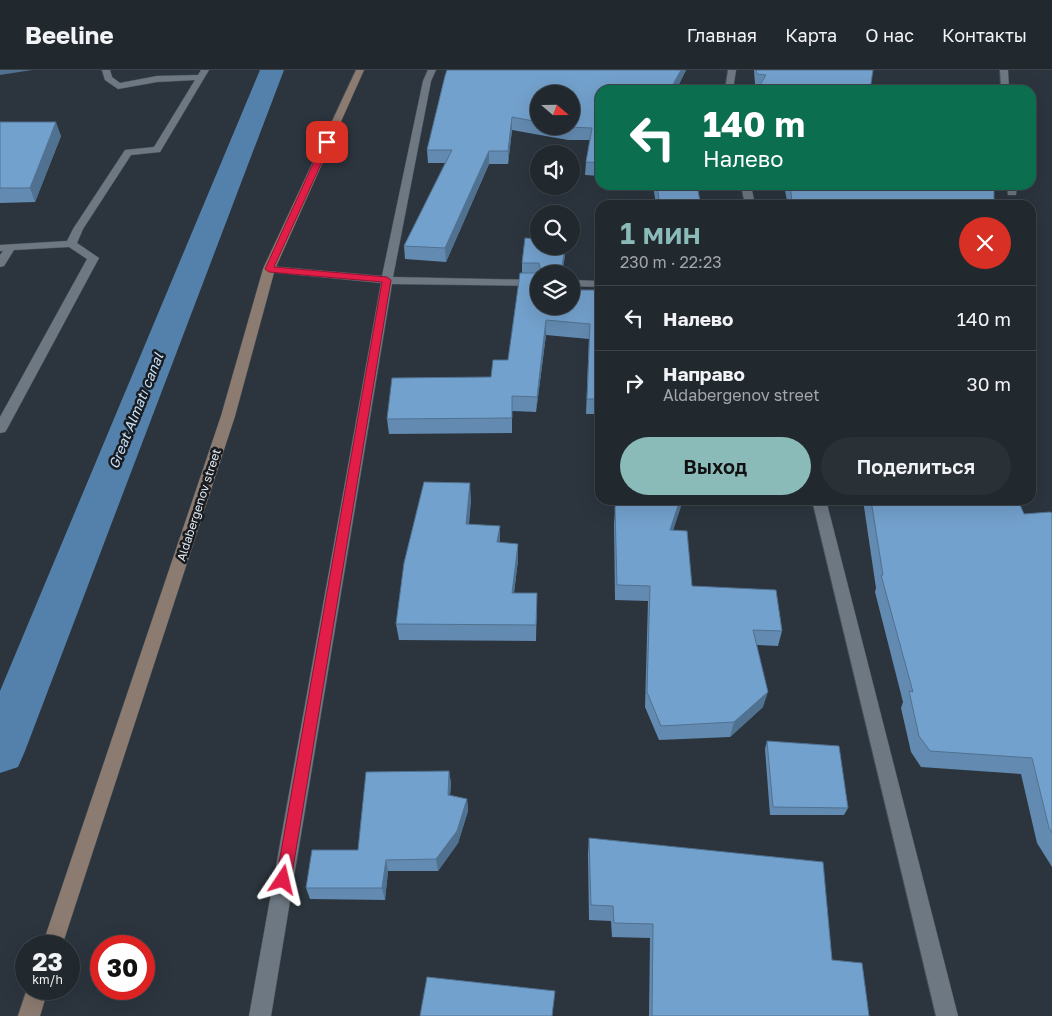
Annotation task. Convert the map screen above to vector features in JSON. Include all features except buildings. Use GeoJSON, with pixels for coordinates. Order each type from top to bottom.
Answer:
{"type":"FeatureCollection","features":[{"type":"Feature","properties":{"kind":"main road","name":"Aldabergenov street"},"geometry":{"type":"LineString","coordinates":[[56,935],[228,416],[269,269],[360,70]]}},
{"type":"Feature","properties":{"kind":"main road"},"geometry":{"type":"LineString","coordinates":[[29,1016],[34,1000]]}},
{"type":"Feature","properties":{"kind":"street"},"geometry":{"type":"LineString","coordinates":[[106,70],[108,78],[118,86],[203,73]]}},
{"type":"Feature","properties":{"kind":"street"},"geometry":{"type":"LineString","coordinates":[[260,1016],[387,280],[427,81],[432,70]]}},
{"type":"Feature","properties":{"kind":"street"},"geometry":{"type":"LineString","coordinates":[[730,85],[732,70]]}},
{"type":"Feature","properties":{"kind":"street"},"geometry":{"type":"LineString","coordinates":[[1004,70],[1005,85]]}},
{"type":"Feature","properties":{"kind":"street"},"geometry":{"type":"LineString","coordinates":[[71,244],[78,228],[128,152],[156,150],[203,73]]}},
{"type":"Feature","properties":{"kind":"street"},"geometry":{"type":"LineString","coordinates":[[0,264],[6,248],[71,244],[93,258],[0,429]]}},
{"type":"Feature","properties":{"kind":"street"},"geometry":{"type":"LineString","coordinates":[[269,269],[387,280],[530,283]]}},
{"type":"Feature","properties":{"kind":"street"},"geometry":{"type":"LineString","coordinates":[[580,283],[595,284]]}},
{"type":"Feature","properties":{"kind":"street"},"geometry":{"type":"LineString","coordinates":[[820,505],[946,1016]]}},
{"type":"Feature","properties":{"kind":"waterway","name":"Great Almatı canal"},"geometry":{"type":"LineString","coordinates":[[0,751],[272,70]]}},
{"type":"Feature","properties":{"kind":"route"},"geometry":{"type":"LineString","coordinates":[[283,880],[387,280],[269,269],[327,142]]}}]}
